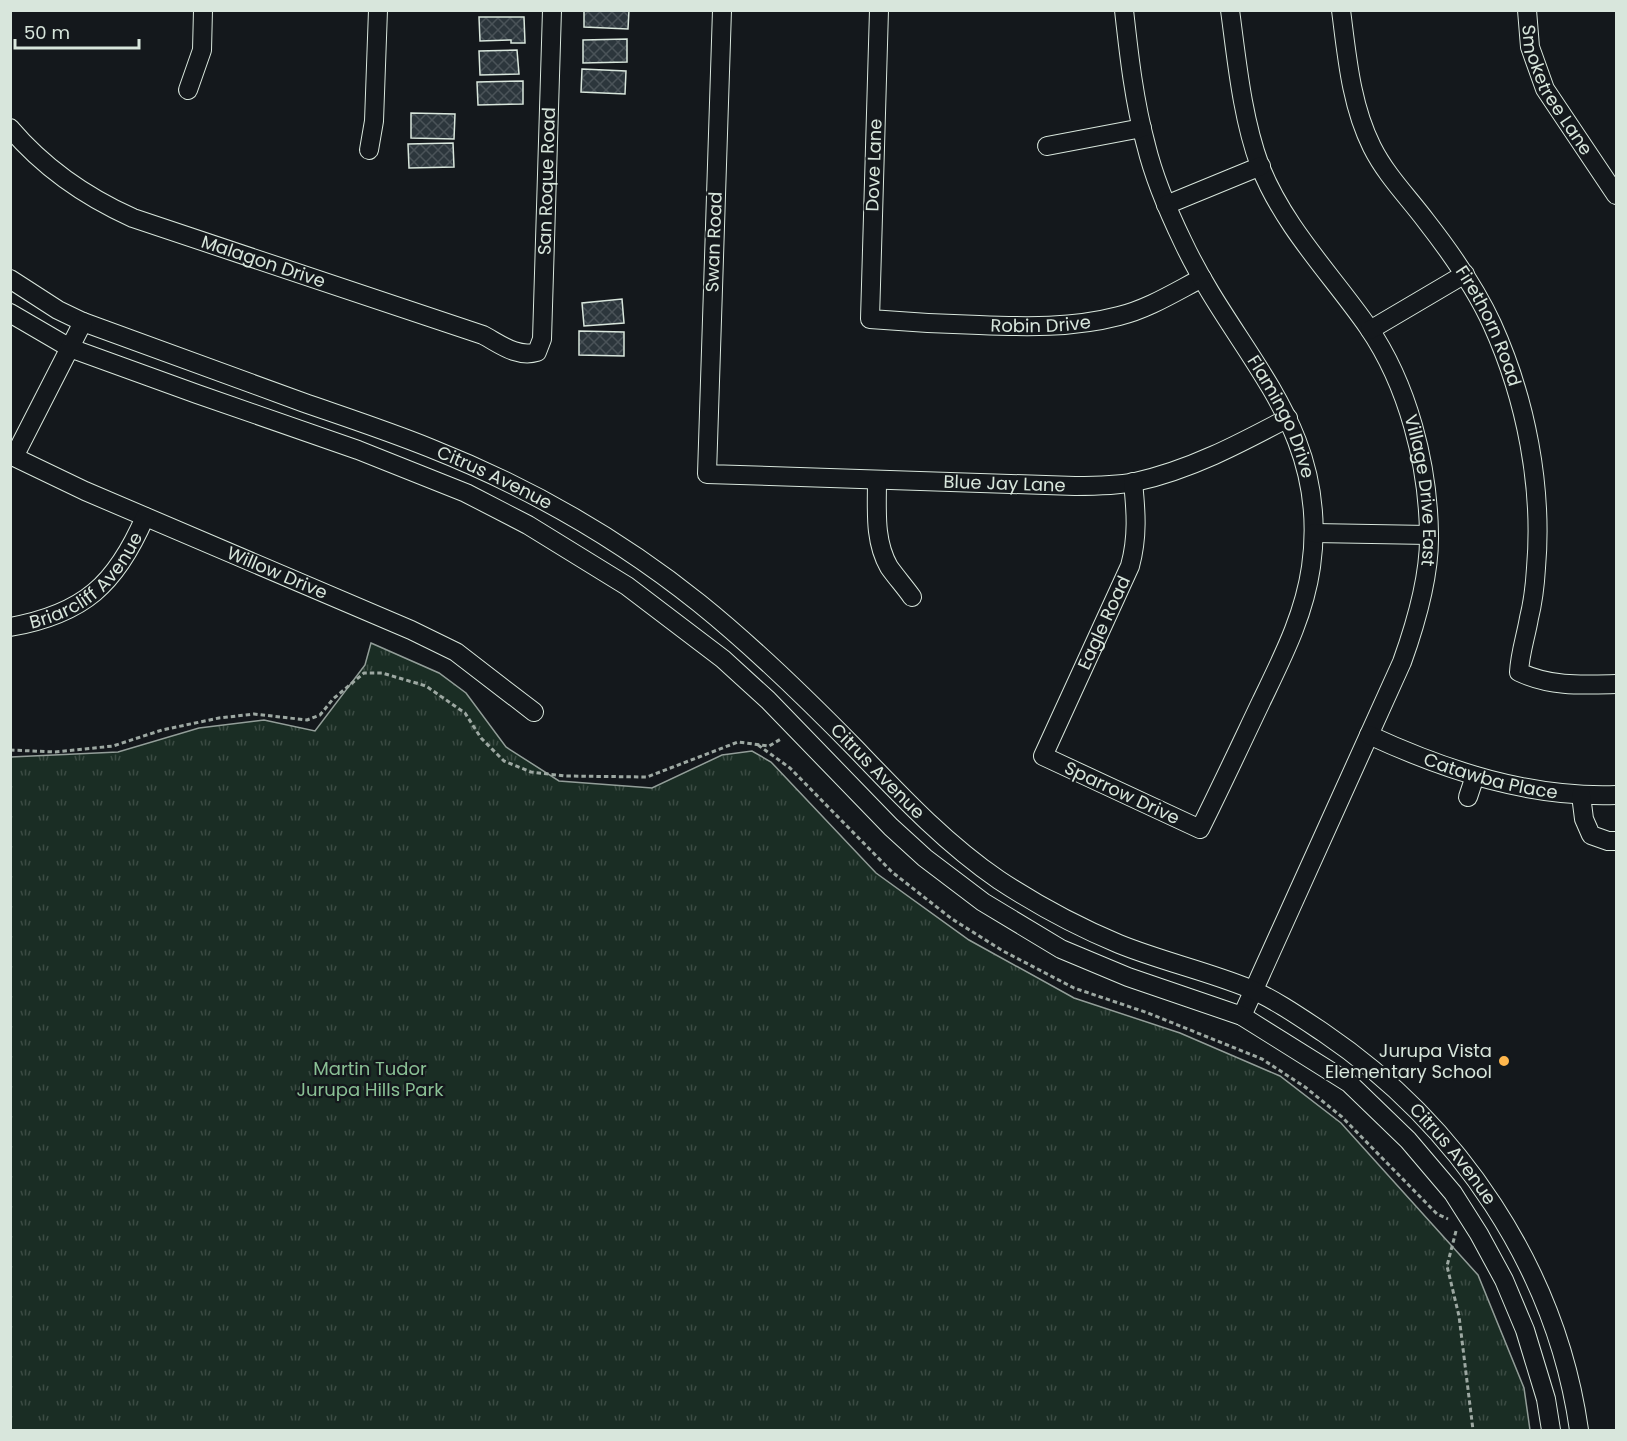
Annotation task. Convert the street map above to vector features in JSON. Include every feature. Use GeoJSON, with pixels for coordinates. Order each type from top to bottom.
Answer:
{"type":"FeatureCollection","features":[{"type":"Feature","properties":{"kind":"street"},"geometry":{"type":"LineString","coordinates":[[189,90],[202,50],[203,10]]}},
{"type":"Feature","properties":{"kind":"street"},"geometry":{"type":"LineString","coordinates":[[369,150],[375,113],[378,10]]}},
{"type":"Feature","properties":{"kind":"street","name":"San Roque Road"},"geometry":{"type":"LineString","coordinates":[[537,352],[542,331],[552,10]]}},
{"type":"Feature","properties":{"kind":"street","name":"Swan Road"},"geometry":{"type":"LineString","coordinates":[[707,474],[722,10]]}},
{"type":"Feature","properties":{"kind":"street","name":"Dove Lane"},"geometry":{"type":"LineString","coordinates":[[870,319],[879,10]]}},
{"type":"Feature","properties":{"kind":"street","name":"Flamingo Drive"},"geometry":{"type":"LineString","coordinates":[[1124,10],[1129,56],[1142,128],[1152,168],[1166,205],[1183,244],[1202,278],[1288,418],[1306,464],[1312,501],[1314,533],[1308,583],[1299,618],[1200,829]]}},
{"type":"Feature","properties":{"kind":"street","name":"Village Drive East"},"geometry":{"type":"LineString","coordinates":[[1230,10],[1242,92],[1260,166],[1298,236],[1370,330],[1395,377],[1413,431],[1422,469],[1429,534],[1427,561],[1412,634],[1394,681],[1242,1016]]}},
{"type":"Feature","properties":{"kind":"street","name":"Firethorn Road"},"geometry":{"type":"LineString","coordinates":[[1341,10],[1353,90],[1358,112],[1372,148],[1384,168],[1465,274],[1484,306],[1500,342],[1517,393],[1529,444],[1538,540],[1533,597],[1519,672],[1537,680],[1561,684],[1617,684]]}},
{"type":"Feature","properties":{"kind":"street","name":"Smoketree Lane"},"geometry":{"type":"LineString","coordinates":[[1527,10],[1530,47],[1545,89],[1617,195]]}},
{"type":"Feature","properties":{"kind":"street","name":"Malagon Drive"},"geometry":{"type":"LineString","coordinates":[[10,128],[41,160],[69,182],[98,202],[133,219],[483,335],[517,353],[537,352]]}},
{"type":"Feature","properties":{"kind":"street"},"geometry":{"type":"LineString","coordinates":[[1047,146],[1142,128]]}},
{"type":"Feature","properties":{"kind":"street"},"geometry":{"type":"LineString","coordinates":[[1166,205],[1260,166]]}},
{"type":"Feature","properties":{"kind":"street"},"geometry":{"type":"LineString","coordinates":[[1370,330],[1465,274]]}},
{"type":"Feature","properties":{"kind":"street","name":"Robin Drive"},"geometry":{"type":"LineString","coordinates":[[870,319],[1027,327],[1080,324],[1130,313],[1202,278]]}},
{"type":"Feature","properties":{"kind":"street","name":"Citrus Avenue"},"geometry":{"type":"LineString","coordinates":[[10,279],[50,305],[83,322],[432,449],[548,503],[648,566],[695,600],[751,646],[952,845],[998,879],[1042,907],[1122,945],[1252,990],[1309,1023],[1356,1055],[1411,1102],[1449,1144],[1472,1173],[1501,1217],[1539,1292],[1566,1369],[1579,1431]]}},
{"type":"Feature","properties":{"kind":"street","name":"Citrus Avenue"},"geometry":{"type":"LineString","coordinates":[[10,314],[70,348],[358,450],[466,493],[528,525],[627,586],[723,659],[768,700],[891,827],[926,858],[983,902],[1061,949],[1128,977],[1242,1016],[1349,1083],[1408,1140],[1453,1194],[1504,1280],[1539,1374],[1551,1431]]}},
{"type":"Feature","properties":{"kind":"street"},"geometry":{"type":"LineString","coordinates":[[12,456],[83,322]]}},
{"type":"Feature","properties":{"kind":"street","name":"Blue Jay Lane"},"geometry":{"type":"LineString","coordinates":[[707,474],[1075,486],[1132,482],[1182,469],[1288,418]]}},
{"type":"Feature","properties":{"kind":"street","name":"Willow Drive"},"geometry":{"type":"LineString","coordinates":[[12,456],[145,517],[420,634],[456,652],[534,712]]}},
{"type":"Feature","properties":{"kind":"street"},"geometry":{"type":"LineString","coordinates":[[877,480],[877,527],[882,550],[891,569],[912,597]]}},
{"type":"Feature","properties":{"kind":"street","name":"Eagle Road"},"geometry":{"type":"LineString","coordinates":[[1043,756],[1130,566],[1136,533],[1132,482]]}},
{"type":"Feature","properties":{"kind":"street","name":"Briarcliff Avenue"},"geometry":{"type":"LineString","coordinates":[[10,627],[53,616],[98,589],[128,554],[145,517]]}},
{"type":"Feature","properties":{"kind":"street"},"geometry":{"type":"LineString","coordinates":[[1314,533],[1429,534]]}},
{"type":"Feature","properties":{"kind":"street","name":"Catawba Place"},"geometry":{"type":"LineString","coordinates":[[1369,735],[1396,748],[1475,776],[1510,785],[1581,795],[1617,795]]}},
{"type":"Feature","properties":{"kind":"street","name":"Sparrow Drive"},"geometry":{"type":"LineString","coordinates":[[1043,756],[1200,829]]}},
{"type":"Feature","properties":{"kind":"street"},"geometry":{"type":"LineString","coordinates":[[1468,797],[1475,776]]}},
{"type":"Feature","properties":{"kind":"street"},"geometry":{"type":"LineString","coordinates":[[1581,795],[1584,819],[1591,835],[1608,841],[1617,841]]}},
{"type":"Feature","properties":{"kind":"path"},"geometry":{"type":"LineString","coordinates":[[10,750],[55,752],[113,747],[162,730],[219,718],[254,714],[307,720],[320,715],[333,699],[364,673],[382,673],[426,686],[465,712],[481,738],[504,761],[531,772],[565,776],[646,777],[738,742],[769,746],[787,736]]}},
{"type":"Feature","properties":{"kind":"path"},"geometry":{"type":"LineString","coordinates":[[758,745],[790,768],[892,872],[952,919],[1003,951],[1074,988],[1148,1013],[1262,1059],[1305,1087],[1342,1117],[1437,1214],[1458,1223],[1447,1266],[1460,1316],[1473,1431]]}},
{"type":"Feature","properties":{"kind":"green space","name":"Martin Tudor Jurupa Hills Park"},"geometry":{"type":"Polygon","coordinates":[[[371,643],[439,673],[466,693],[506,747],[559,781],[652,788],[722,755],[752,751],[771,762],[876,873],[969,940],[1074,998],[1180,1033],[1280,1076],[1341,1123],[1478,1275],[1524,1388],[1530,1430],[11,1430],[11,757],[118,752],[199,728],[264,720],[315,731],[365,665],[371,643]]]}},
{"type":"Feature","properties":{"kind":"building"},"geometry":{"type":"Polygon","coordinates":[[[584,10],[629,10],[628,29],[584,27],[584,10]]]}},
{"type":"Feature","properties":{"kind":"building"},"geometry":{"type":"Polygon","coordinates":[[[479,17],[524,17],[525,43],[511,43],[511,40],[480,41],[479,17]]]}},
{"type":"Feature","properties":{"kind":"building"},"geometry":{"type":"Polygon","coordinates":[[[627,39],[627,62],[583,63],[583,40],[627,39]]]}},
{"type":"Feature","properties":{"kind":"building"},"geometry":{"type":"Polygon","coordinates":[[[517,50],[519,74],[480,75],[479,51],[517,50]]]}},
{"type":"Feature","properties":{"kind":"building"},"geometry":{"type":"Polygon","coordinates":[[[582,69],[626,71],[625,94],[581,92],[582,69]]]}},
{"type":"Feature","properties":{"kind":"building"},"geometry":{"type":"Polygon","coordinates":[[[523,81],[523,104],[478,105],[477,82],[523,81]]]}},
{"type":"Feature","properties":{"kind":"building"},"geometry":{"type":"Polygon","coordinates":[[[411,113],[455,114],[454,139],[411,138],[411,113]]]}},
{"type":"Feature","properties":{"kind":"building"},"geometry":{"type":"Polygon","coordinates":[[[453,143],[454,167],[409,168],[408,144],[453,143]]]}},
{"type":"Feature","properties":{"kind":"building"},"geometry":{"type":"Polygon","coordinates":[[[622,299],[624,323],[584,326],[582,303],[622,299]]]}},
{"type":"Feature","properties":{"kind":"building"},"geometry":{"type":"Polygon","coordinates":[[[579,331],[624,332],[624,356],[579,355],[579,331]]]}},
{"type":"Feature","properties":{"kind":"place","name":"Jurupa Vista Elementary School"},"geometry":{"type":"Point","coordinates":[1504,1061]}}]}
